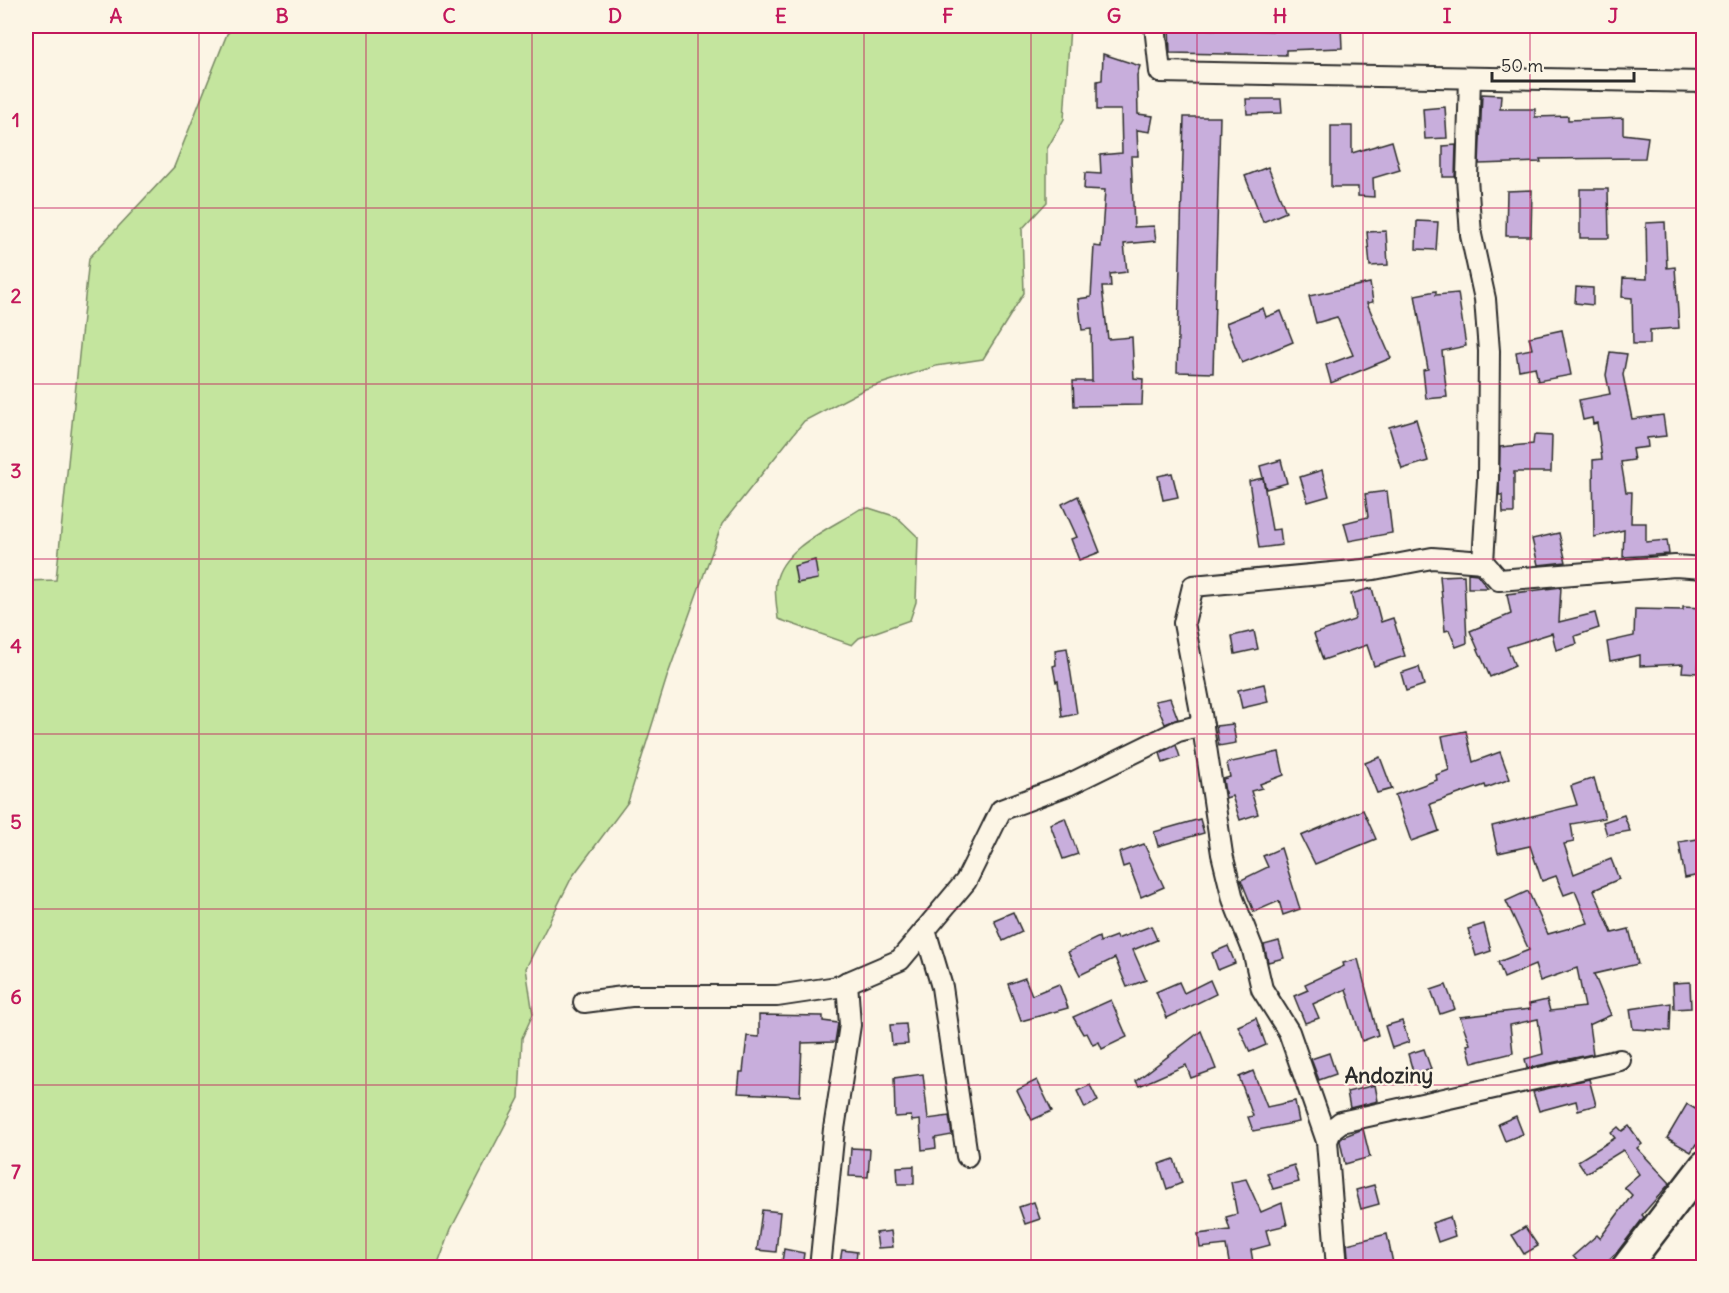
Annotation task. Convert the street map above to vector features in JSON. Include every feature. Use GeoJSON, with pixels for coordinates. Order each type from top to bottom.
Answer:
{"type":"FeatureCollection","features":[{"type":"Feature","properties":{"kind":"street"},"geometry":{"type":"LineString","coordinates":[[1155,26],[1160,72],[1704,82]]}},
{"type":"Feature","properties":{"kind":"street"},"geometry":{"type":"LineString","coordinates":[[1470,78],[1467,178],[1471,235],[1485,299],[1489,351],[1488,479],[1483,562]]}},
{"type":"Feature","properties":{"kind":"street"},"geometry":{"type":"LineString","coordinates":[[1336,1268],[1328,1141],[1289,1032],[1262,988],[1253,950],[1233,899],[1222,854],[1203,725],[1184,623],[1193,586],[1374,569],[1432,558],[1483,562],[1499,580],[1676,566],[1704,568]]}},
{"type":"Feature","properties":{"kind":"street"},"geometry":{"type":"LineString","coordinates":[[584,1002],[631,996],[777,996],[837,987],[900,960],[966,881],[1001,810],[1068,786],[1178,731],[1203,725]]}},
{"type":"Feature","properties":{"kind":"street"},"geometry":{"type":"LineString","coordinates":[[925,930],[942,987],[967,1156]]}},
{"type":"Feature","properties":{"kind":"street"},"geometry":{"type":"LineString","coordinates":[[820,1268],[834,1129],[850,1025],[848,982]]}},
{"type":"Feature","properties":{"kind":"street"},"geometry":{"type":"LineString","coordinates":[[1328,1141],[1332,1129],[1341,1122],[1620,1060]]}},
{"type":"Feature","properties":{"kind":"street"},"geometry":{"type":"LineString","coordinates":[[1625,1268],[1704,1165]]}},
{"type":"Feature","properties":{"kind":"green space"},"geometry":{"type":"Polygon","coordinates":[[[235,26],[1070,26],[1064,119],[1047,149],[1047,202],[1022,229],[1024,293],[983,359],[936,366],[865,389],[804,421],[722,524],[667,677],[628,802],[572,877],[526,968],[533,1014],[522,1038],[519,1098],[451,1229],[437,1267],[26,1267],[26,581],[56,580],[89,258],[174,167],[227,34],[235,26]]]}},
{"type":"Feature","properties":{"kind":"green space"},"geometry":{"type":"Polygon","coordinates":[[[869,508],[897,517],[918,537],[916,602],[910,620],[859,638],[852,645],[778,619],[776,582],[788,558],[810,539],[860,509],[869,508]]]}},
{"type":"Feature","properties":{"kind":"building"},"geometry":{"type":"Polygon","coordinates":[[[1169,26],[1193,26],[1193,29],[1291,31],[1291,26],[1341,26],[1342,48],[1286,50],[1286,55],[1170,53],[1169,26]]]}},
{"type":"Feature","properties":{"kind":"building"},"geometry":{"type":"Polygon","coordinates":[[[1103,54],[1140,66],[1137,75],[1138,114],[1153,116],[1150,132],[1137,130],[1138,156],[1131,156],[1134,227],[1154,226],[1156,241],[1124,244],[1127,272],[1110,274],[1111,287],[1102,287],[1108,339],[1132,337],[1134,378],[1143,379],[1142,405],[1074,406],[1073,381],[1092,381],[1091,329],[1082,330],[1078,299],[1091,297],[1094,246],[1101,247],[1105,190],[1084,189],[1085,173],[1101,174],[1100,155],[1122,153],[1121,110],[1097,110],[1097,81],[1102,80],[1103,54]]]}},
{"type":"Feature","properties":{"kind":"building"},"geometry":{"type":"Polygon","coordinates":[[[1482,94],[1501,95],[1500,109],[1535,109],[1535,117],[1568,116],[1568,120],[1623,118],[1623,134],[1648,137],[1645,158],[1540,159],[1541,162],[1479,164],[1482,94]]]}},
{"type":"Feature","properties":{"kind":"building"},"geometry":{"type":"Polygon","coordinates":[[[1246,99],[1281,99],[1282,113],[1247,114],[1246,99]]]}},
{"type":"Feature","properties":{"kind":"building"},"geometry":{"type":"Polygon","coordinates":[[[1445,107],[1447,138],[1425,139],[1423,109],[1445,107]]]}},
{"type":"Feature","properties":{"kind":"building"},"geometry":{"type":"Polygon","coordinates":[[[1184,117],[1220,117],[1213,373],[1177,372],[1184,117]]]}},
{"type":"Feature","properties":{"kind":"building"},"geometry":{"type":"Polygon","coordinates":[[[1331,126],[1352,126],[1352,153],[1392,141],[1400,170],[1373,178],[1374,197],[1358,196],[1358,187],[1331,187],[1331,126]]]}},
{"type":"Feature","properties":{"kind":"building"},"geometry":{"type":"Polygon","coordinates":[[[1456,145],[1455,177],[1443,177],[1443,146],[1456,145]]]}},
{"type":"Feature","properties":{"kind":"building"},"geometry":{"type":"Polygon","coordinates":[[[1268,167],[1286,212],[1263,222],[1245,176],[1268,167]]]}},
{"type":"Feature","properties":{"kind":"building"},"geometry":{"type":"Polygon","coordinates":[[[1580,189],[1608,189],[1609,238],[1580,238],[1580,189]]]}},
{"type":"Feature","properties":{"kind":"building"},"geometry":{"type":"Polygon","coordinates":[[[1532,190],[1531,236],[1506,236],[1507,191],[1532,190]]]}},
{"type":"Feature","properties":{"kind":"building"},"geometry":{"type":"Polygon","coordinates":[[[1417,221],[1438,222],[1436,250],[1416,249],[1417,221]]]}},
{"type":"Feature","properties":{"kind":"building"},"geometry":{"type":"Polygon","coordinates":[[[1665,222],[1667,268],[1675,267],[1679,328],[1650,330],[1650,344],[1633,344],[1632,298],[1622,297],[1623,278],[1647,279],[1646,223],[1665,222]]]}},
{"type":"Feature","properties":{"kind":"building"},"geometry":{"type":"Polygon","coordinates":[[[1386,231],[1388,265],[1370,266],[1367,232],[1386,231]]]}},
{"type":"Feature","properties":{"kind":"building"},"geometry":{"type":"Polygon","coordinates":[[[1370,283],[1373,302],[1367,303],[1391,358],[1331,383],[1326,365],[1353,355],[1337,317],[1316,323],[1309,296],[1370,283]]]}},
{"type":"Feature","properties":{"kind":"building"},"geometry":{"type":"Polygon","coordinates":[[[1576,287],[1593,288],[1593,305],[1575,303],[1576,287]]]}},
{"type":"Feature","properties":{"kind":"building"},"geometry":{"type":"Polygon","coordinates":[[[1436,291],[1436,295],[1458,293],[1466,346],[1442,351],[1447,397],[1426,399],[1423,370],[1428,369],[1415,295],[1436,291]]]}},
{"type":"Feature","properties":{"kind":"building"},"geometry":{"type":"Polygon","coordinates":[[[1263,308],[1266,317],[1281,311],[1293,342],[1242,363],[1226,323],[1263,308]]]}},
{"type":"Feature","properties":{"kind":"building"},"geometry":{"type":"Polygon","coordinates":[[[1562,330],[1571,375],[1538,381],[1535,367],[1519,370],[1516,352],[1532,349],[1529,337],[1562,330]]]}},
{"type":"Feature","properties":{"kind":"building"},"geometry":{"type":"Polygon","coordinates":[[[1610,352],[1627,354],[1623,375],[1632,419],[1663,415],[1666,436],[1647,438],[1648,447],[1632,449],[1634,460],[1621,462],[1626,492],[1632,492],[1631,523],[1646,523],[1646,542],[1667,540],[1669,554],[1623,557],[1624,530],[1594,537],[1593,460],[1602,459],[1597,423],[1593,424],[1592,418],[1583,420],[1579,400],[1610,394],[1606,375],[1610,352]]]}},
{"type":"Feature","properties":{"kind":"building"},"geometry":{"type":"Polygon","coordinates":[[[1416,419],[1428,461],[1402,469],[1389,427],[1416,419]]]}},
{"type":"Feature","properties":{"kind":"building"},"geometry":{"type":"Polygon","coordinates":[[[1534,435],[1552,436],[1551,472],[1514,472],[1514,513],[1503,513],[1502,495],[1499,495],[1500,447],[1533,444],[1534,435]]]}},
{"type":"Feature","properties":{"kind":"building"},"geometry":{"type":"Polygon","coordinates":[[[1281,460],[1287,483],[1266,489],[1260,466],[1281,460]]]}},
{"type":"Feature","properties":{"kind":"building"},"geometry":{"type":"Polygon","coordinates":[[[1322,470],[1329,496],[1308,502],[1300,477],[1322,470]]]}},
{"type":"Feature","properties":{"kind":"building"},"geometry":{"type":"Polygon","coordinates":[[[1172,473],[1178,497],[1163,500],[1158,476],[1172,473]]]}},
{"type":"Feature","properties":{"kind":"building"},"geometry":{"type":"Polygon","coordinates":[[[1263,478],[1272,530],[1280,529],[1282,545],[1259,548],[1249,481],[1263,478]]]}},
{"type":"Feature","properties":{"kind":"building"},"geometry":{"type":"Polygon","coordinates":[[[1387,491],[1392,533],[1349,541],[1344,523],[1368,517],[1365,494],[1387,491]]]}},
{"type":"Feature","properties":{"kind":"building"},"geometry":{"type":"Polygon","coordinates":[[[1078,496],[1100,552],[1079,560],[1071,539],[1077,537],[1062,504],[1078,496]]]}},
{"type":"Feature","properties":{"kind":"building"},"geometry":{"type":"Polygon","coordinates":[[[1559,533],[1566,562],[1538,565],[1532,539],[1559,533]]]}},
{"type":"Feature","properties":{"kind":"building"},"geometry":{"type":"Polygon","coordinates":[[[815,560],[818,579],[797,583],[794,566],[815,560]]]}},
{"type":"Feature","properties":{"kind":"building"},"geometry":{"type":"Polygon","coordinates":[[[1468,573],[1477,574],[1488,588],[1468,588],[1468,573]]]}},
{"type":"Feature","properties":{"kind":"building"},"geometry":{"type":"Polygon","coordinates":[[[1464,575],[1467,643],[1456,647],[1449,630],[1445,631],[1440,576],[1464,575]]]}},
{"type":"Feature","properties":{"kind":"building"},"geometry":{"type":"Polygon","coordinates":[[[1561,587],[1559,622],[1595,613],[1599,628],[1575,636],[1577,644],[1556,650],[1552,633],[1507,647],[1515,666],[1490,677],[1470,631],[1511,614],[1507,594],[1561,587]]]}},
{"type":"Feature","properties":{"kind":"building"},"geometry":{"type":"Polygon","coordinates":[[[1372,588],[1381,622],[1393,618],[1405,656],[1374,666],[1367,645],[1323,660],[1314,634],[1354,620],[1356,616],[1351,594],[1372,588]]]}},
{"type":"Feature","properties":{"kind":"building"},"geometry":{"type":"Polygon","coordinates":[[[1683,607],[1702,608],[1698,673],[1682,672],[1683,664],[1640,666],[1640,655],[1610,661],[1607,642],[1634,636],[1635,609],[1683,610],[1683,607]]]}},
{"type":"Feature","properties":{"kind":"building"},"geometry":{"type":"Polygon","coordinates":[[[1254,631],[1258,649],[1235,654],[1232,636],[1254,631]]]}},
{"type":"Feature","properties":{"kind":"building"},"geometry":{"type":"Polygon","coordinates":[[[1067,648],[1077,714],[1062,717],[1058,681],[1056,682],[1053,666],[1056,665],[1055,650],[1067,648]]]}},
{"type":"Feature","properties":{"kind":"building"},"geometry":{"type":"Polygon","coordinates":[[[1419,667],[1424,685],[1406,691],[1401,673],[1419,667]]]}},
{"type":"Feature","properties":{"kind":"building"},"geometry":{"type":"Polygon","coordinates":[[[1264,684],[1268,702],[1242,708],[1238,690],[1264,684]]]}},
{"type":"Feature","properties":{"kind":"building"},"geometry":{"type":"Polygon","coordinates":[[[1170,698],[1178,719],[1165,724],[1155,701],[1170,698]]]}},
{"type":"Feature","properties":{"kind":"building"},"geometry":{"type":"Polygon","coordinates":[[[1233,724],[1236,743],[1219,746],[1216,726],[1233,724]]]}},
{"type":"Feature","properties":{"kind":"building"},"geometry":{"type":"Polygon","coordinates":[[[1466,731],[1473,762],[1500,752],[1510,779],[1430,804],[1439,831],[1411,841],[1395,795],[1437,780],[1436,775],[1449,770],[1442,736],[1466,731]]]}},
{"type":"Feature","properties":{"kind":"building"},"geometry":{"type":"Polygon","coordinates":[[[1176,745],[1180,757],[1163,763],[1160,753],[1176,745]]]}},
{"type":"Feature","properties":{"kind":"building"},"geometry":{"type":"Polygon","coordinates":[[[1279,752],[1284,775],[1260,784],[1262,788],[1251,791],[1258,814],[1240,820],[1232,796],[1226,798],[1223,779],[1230,777],[1227,763],[1279,752]]]}},
{"type":"Feature","properties":{"kind":"building"},"geometry":{"type":"Polygon","coordinates":[[[1380,757],[1392,789],[1377,793],[1365,763],[1380,757]]]}},
{"type":"Feature","properties":{"kind":"building"},"geometry":{"type":"Polygon","coordinates":[[[1594,778],[1605,818],[1571,824],[1574,842],[1564,844],[1574,874],[1611,859],[1619,879],[1594,890],[1612,933],[1629,929],[1638,964],[1594,974],[1611,1015],[1589,1025],[1593,1054],[1527,1068],[1525,1059],[1543,1054],[1538,1019],[1510,1025],[1513,1053],[1472,1063],[1467,1045],[1470,1044],[1460,1017],[1530,1009],[1529,1004],[1547,1000],[1550,1011],[1585,1007],[1577,968],[1540,981],[1535,965],[1504,978],[1498,962],[1529,950],[1506,901],[1528,891],[1548,934],[1588,923],[1575,891],[1564,895],[1556,876],[1542,881],[1530,846],[1498,853],[1492,826],[1577,805],[1571,786],[1594,778]]]}},
{"type":"Feature","properties":{"kind":"building"},"geometry":{"type":"Polygon","coordinates":[[[1363,810],[1376,839],[1315,864],[1301,836],[1363,810]]]}},
{"type":"Feature","properties":{"kind":"building"},"geometry":{"type":"Polygon","coordinates":[[[1624,815],[1630,831],[1607,835],[1603,822],[1624,815]]]}},
{"type":"Feature","properties":{"kind":"building"},"geometry":{"type":"Polygon","coordinates":[[[1065,818],[1078,854],[1063,859],[1050,824],[1065,818]]]}},
{"type":"Feature","properties":{"kind":"building"},"geometry":{"type":"Polygon","coordinates":[[[1200,819],[1204,833],[1158,846],[1154,832],[1200,819]]]}},
{"type":"Feature","properties":{"kind":"building"},"geometry":{"type":"Polygon","coordinates":[[[1704,838],[1704,874],[1685,878],[1679,842],[1704,838]]]}},
{"type":"Feature","properties":{"kind":"building"},"geometry":{"type":"Polygon","coordinates":[[[1144,844],[1164,887],[1141,897],[1129,865],[1123,867],[1119,853],[1144,844]]]}},
{"type":"Feature","properties":{"kind":"building"},"geometry":{"type":"Polygon","coordinates":[[[1281,848],[1300,909],[1283,915],[1279,901],[1254,912],[1241,880],[1268,867],[1263,856],[1281,848]]]}},
{"type":"Feature","properties":{"kind":"building"},"geometry":{"type":"Polygon","coordinates":[[[1013,912],[1022,932],[1003,941],[994,920],[1013,912]]]}},
{"type":"Feature","properties":{"kind":"building"},"geometry":{"type":"Polygon","coordinates":[[[1484,924],[1491,951],[1476,956],[1468,929],[1484,924]]]}},
{"type":"Feature","properties":{"kind":"building"},"geometry":{"type":"Polygon","coordinates":[[[1151,926],[1157,940],[1133,950],[1146,980],[1127,987],[1115,958],[1080,975],[1068,952],[1099,937],[1100,942],[1116,936],[1117,939],[1151,926]]]}},
{"type":"Feature","properties":{"kind":"building"},"geometry":{"type":"Polygon","coordinates":[[[1279,941],[1284,958],[1268,962],[1264,945],[1279,941]]]}},
{"type":"Feature","properties":{"kind":"building"},"geometry":{"type":"Polygon","coordinates":[[[1228,946],[1235,963],[1218,970],[1212,953],[1228,946]]]}},
{"type":"Feature","properties":{"kind":"building"},"geometry":{"type":"Polygon","coordinates":[[[1358,959],[1378,1035],[1362,1041],[1346,989],[1313,1004],[1319,1018],[1305,1023],[1294,996],[1308,990],[1305,984],[1344,966],[1343,963],[1358,959]]]}},
{"type":"Feature","properties":{"kind":"building"},"geometry":{"type":"Polygon","coordinates":[[[1025,978],[1032,995],[1059,984],[1068,1008],[1021,1021],[1008,984],[1025,978]]]}},
{"type":"Feature","properties":{"kind":"building"},"geometry":{"type":"Polygon","coordinates":[[[1210,980],[1216,994],[1167,1018],[1156,992],[1179,982],[1184,993],[1210,980]]]}},
{"type":"Feature","properties":{"kind":"building"},"geometry":{"type":"Polygon","coordinates":[[[1690,982],[1691,1008],[1674,1009],[1673,983],[1690,982]]]}},
{"type":"Feature","properties":{"kind":"building"},"geometry":{"type":"Polygon","coordinates":[[[1446,985],[1455,1009],[1440,1014],[1431,990],[1446,985]]]}},
{"type":"Feature","properties":{"kind":"building"},"geometry":{"type":"Polygon","coordinates":[[[1111,1000],[1127,1037],[1102,1049],[1099,1042],[1093,1045],[1087,1033],[1083,1034],[1073,1017],[1111,1000]]]}},
{"type":"Feature","properties":{"kind":"building"},"geometry":{"type":"Polygon","coordinates":[[[1671,1003],[1670,1031],[1633,1029],[1630,1009],[1671,1003]]]}},
{"type":"Feature","properties":{"kind":"building"},"geometry":{"type":"Polygon","coordinates":[[[759,1015],[823,1016],[823,1021],[838,1023],[835,1042],[802,1043],[800,1096],[738,1093],[747,1036],[759,1037],[759,1015]]]}},
{"type":"Feature","properties":{"kind":"building"},"geometry":{"type":"Polygon","coordinates":[[[1256,1018],[1266,1045],[1250,1052],[1238,1026],[1256,1018]]]}},
{"type":"Feature","properties":{"kind":"building"},"geometry":{"type":"Polygon","coordinates":[[[1402,1021],[1409,1042],[1392,1048],[1385,1026],[1402,1021]]]}},
{"type":"Feature","properties":{"kind":"building"},"geometry":{"type":"Polygon","coordinates":[[[906,1024],[908,1044],[892,1045],[890,1025],[906,1024]]]}},
{"type":"Feature","properties":{"kind":"building"},"geometry":{"type":"Polygon","coordinates":[[[1201,1031],[1216,1069],[1191,1078],[1186,1065],[1139,1086],[1136,1081],[1201,1031]]]}},
{"type":"Feature","properties":{"kind":"building"},"geometry":{"type":"Polygon","coordinates":[[[1424,1049],[1431,1069],[1414,1075],[1408,1054],[1424,1049]]]}},
{"type":"Feature","properties":{"kind":"building"},"geometry":{"type":"Polygon","coordinates":[[[1329,1053],[1336,1074],[1319,1080],[1311,1059],[1329,1053]]]}},
{"type":"Feature","properties":{"kind":"building"},"geometry":{"type":"Polygon","coordinates":[[[1253,1071],[1267,1107],[1295,1101],[1299,1122],[1253,1131],[1248,1117],[1253,1116],[1239,1077],[1253,1071]]]}},
{"type":"Feature","properties":{"kind":"building"},"geometry":{"type":"Polygon","coordinates":[[[923,1074],[928,1119],[949,1116],[952,1135],[935,1138],[936,1148],[922,1150],[920,1120],[912,1121],[911,1116],[895,1117],[894,1078],[923,1074]]]}},
{"type":"Feature","properties":{"kind":"building"},"geometry":{"type":"Polygon","coordinates":[[[1589,1079],[1596,1105],[1578,1110],[1576,1101],[1539,1111],[1533,1092],[1589,1079]]]}},
{"type":"Feature","properties":{"kind":"building"},"geometry":{"type":"Polygon","coordinates":[[[1037,1080],[1052,1111],[1032,1120],[1017,1090],[1037,1080]]]}},
{"type":"Feature","properties":{"kind":"building"},"geometry":{"type":"Polygon","coordinates":[[[1090,1085],[1098,1101],[1085,1108],[1077,1091],[1090,1085]]]}},
{"type":"Feature","properties":{"kind":"building"},"geometry":{"type":"Polygon","coordinates":[[[1375,1085],[1378,1101],[1350,1108],[1347,1092],[1375,1085]]]}},
{"type":"Feature","properties":{"kind":"building"},"geometry":{"type":"Polygon","coordinates":[[[1687,1104],[1704,1114],[1704,1148],[1696,1144],[1691,1152],[1667,1138],[1687,1104]]]}},
{"type":"Feature","properties":{"kind":"building"},"geometry":{"type":"Polygon","coordinates":[[[1516,1116],[1523,1134],[1505,1141],[1498,1124],[1516,1116]]]}},
{"type":"Feature","properties":{"kind":"building"},"geometry":{"type":"Polygon","coordinates":[[[1629,1126],[1642,1144],[1637,1148],[1670,1183],[1642,1215],[1644,1217],[1618,1251],[1600,1268],[1583,1268],[1573,1256],[1597,1235],[1600,1238],[1632,1195],[1624,1187],[1639,1174],[1623,1150],[1586,1173],[1578,1161],[1615,1138],[1611,1133],[1618,1127],[1622,1131],[1629,1126]]]}},
{"type":"Feature","properties":{"kind":"building"},"geometry":{"type":"Polygon","coordinates":[[[1363,1129],[1370,1157],[1345,1164],[1340,1141],[1342,1137],[1363,1129]]]}},
{"type":"Feature","properties":{"kind":"building"},"geometry":{"type":"Polygon","coordinates":[[[851,1148],[870,1149],[868,1177],[849,1176],[851,1148]]]}},
{"type":"Feature","properties":{"kind":"building"},"geometry":{"type":"Polygon","coordinates":[[[1174,1159],[1182,1183],[1167,1189],[1159,1164],[1174,1159]]]}},
{"type":"Feature","properties":{"kind":"building"},"geometry":{"type":"Polygon","coordinates":[[[1294,1165],[1299,1182],[1273,1189],[1267,1173],[1294,1165]]]}},
{"type":"Feature","properties":{"kind":"building"},"geometry":{"type":"Polygon","coordinates":[[[914,1166],[914,1184],[898,1184],[897,1167],[914,1166]]]}},
{"type":"Feature","properties":{"kind":"building"},"geometry":{"type":"Polygon","coordinates":[[[1246,1179],[1261,1212],[1282,1203],[1287,1225],[1266,1230],[1270,1245],[1251,1250],[1254,1268],[1230,1268],[1226,1245],[1200,1248],[1198,1234],[1230,1230],[1226,1217],[1237,1214],[1231,1182],[1246,1179]]]}},
{"type":"Feature","properties":{"kind":"building"},"geometry":{"type":"Polygon","coordinates":[[[1374,1185],[1379,1204],[1361,1209],[1356,1190],[1374,1185]]]}},
{"type":"Feature","properties":{"kind":"building"},"geometry":{"type":"Polygon","coordinates":[[[1034,1202],[1040,1219],[1025,1224],[1019,1207],[1034,1202]]]}},
{"type":"Feature","properties":{"kind":"building"},"geometry":{"type":"Polygon","coordinates":[[[762,1210],[780,1212],[776,1252],[757,1250],[762,1210]]]}},
{"type":"Feature","properties":{"kind":"building"},"geometry":{"type":"Polygon","coordinates":[[[1450,1217],[1455,1236],[1438,1242],[1432,1223],[1450,1217]]]}},
{"type":"Feature","properties":{"kind":"building"},"geometry":{"type":"Polygon","coordinates":[[[1525,1227],[1538,1246],[1524,1254],[1512,1235],[1525,1227]]]}},
{"type":"Feature","properties":{"kind":"building"},"geometry":{"type":"Polygon","coordinates":[[[891,1231],[893,1247],[878,1248],[876,1233],[891,1231]]]}},
{"type":"Feature","properties":{"kind":"building"},"geometry":{"type":"Polygon","coordinates":[[[1387,1234],[1394,1268],[1349,1268],[1347,1244],[1387,1234]]]}},
{"type":"Feature","properties":{"kind":"building"},"geometry":{"type":"Polygon","coordinates":[[[784,1249],[804,1253],[802,1268],[781,1268],[784,1249]]]}},
{"type":"Feature","properties":{"kind":"building"},"geometry":{"type":"Polygon","coordinates":[[[842,1250],[857,1252],[855,1268],[839,1268],[842,1250]]]}},
{"type":"Feature","properties":{"kind":"district","name":"Andoziny"},"geometry":{"type":"Point","coordinates":[1389,1076]}}]}
